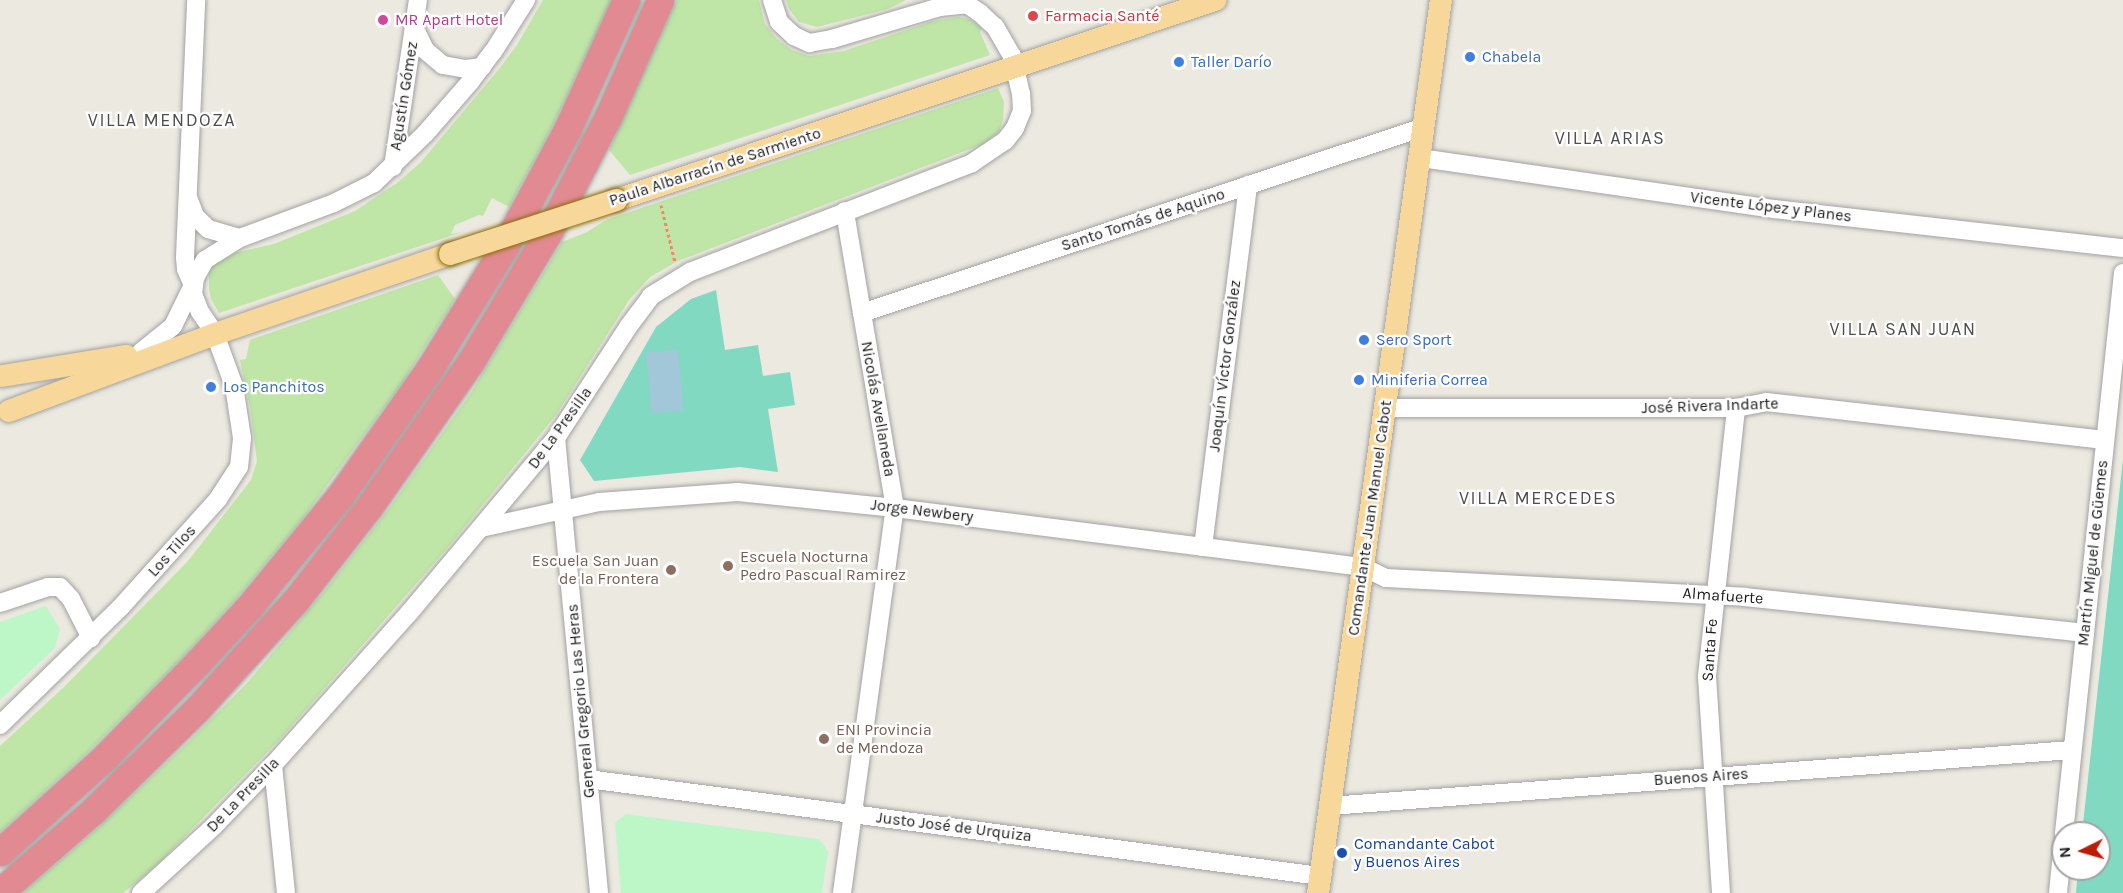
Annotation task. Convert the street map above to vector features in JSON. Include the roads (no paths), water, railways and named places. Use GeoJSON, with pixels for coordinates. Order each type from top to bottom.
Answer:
{"type":"FeatureCollection","features":[{"type":"Feature","properties":{"kind":"highway"},"geometry":{"type":"LineString","coordinates":[[0,852],[138,726],[249,607],[340,496],[423,378],[501,254],[567,130],[626,0]]}},
{"type":"Feature","properties":{"kind":"highway"},"geometry":{"type":"LineString","coordinates":[[0,892],[93,811],[198,708],[290,607],[375,500],[465,371],[544,241],[603,128],[660,0]]}},
{"type":"Feature","properties":{"kind":"main road","name":"Paula Albarracín de Sarmiento"},"geometry":{"type":"LineString","coordinates":[[4,414],[215,334],[1215,0]]}},
{"type":"Feature","properties":{"kind":"main road","name":"Comandante Juan Manuel Cabot"},"geometry":{"type":"LineString","coordinates":[[1319,884],[1441,0]]}},
{"type":"Feature","properties":{"kind":"main road","name":"Paula Albarracín de Sarmiento"},"geometry":{"type":"LineString","coordinates":[[1,376],[65,368],[215,334]]}},
{"type":"Feature","properties":{"kind":"main road"},"geometry":{"type":"LineString","coordinates":[[1,376],[10,382],[14,394],[4,414]]}},
{"type":"Feature","properties":{"kind":"street","name":"Los Tilos"},"geometry":{"type":"LineString","coordinates":[[0,725],[91,638],[218,499],[239,467],[242,448],[238,405],[230,370],[215,334],[200,312],[193,285],[186,270],[196,0]]}},
{"type":"Feature","properties":{"kind":"street","name":"Agustín Gómez"},"geometry":{"type":"LineString","coordinates":[[393,167],[418,0]]}},
{"type":"Feature","properties":{"kind":"street"},"geometry":{"type":"LineString","coordinates":[[141,352],[173,326],[205,260],[240,238],[360,192],[393,167],[425,134],[482,67],[526,0]]}},
{"type":"Feature","properties":{"kind":"street"},"geometry":{"type":"LineString","coordinates":[[772,0],[779,22],[794,36],[809,43],[832,39],[932,9],[964,2]]}},
{"type":"Feature","properties":{"kind":"street","name":"De La Presilla"},"geometry":{"type":"LineString","coordinates":[[141,893],[214,826],[273,765],[481,528],[556,438],[628,327],[656,292],[690,272],[961,168],[998,147],[1015,128],[1022,111],[1015,67],[995,27],[964,2]]}},
{"type":"Feature","properties":{"kind":"street","name":"Agustín Gómez"},"geometry":{"type":"LineString","coordinates":[[414,25],[425,50],[443,65],[466,69],[482,67]]}},
{"type":"Feature","properties":{"kind":"street","name":"Santo Tomás de Aquino"},"geometry":{"type":"LineString","coordinates":[[862,313],[1424,127]]}},
{"type":"Feature","properties":{"kind":"street","name":"Vicente López y Planes"},"geometry":{"type":"LineString","coordinates":[[1420,158],[1774,209],[2123,248]]}},
{"type":"Feature","properties":{"kind":"street","name":"Joaquín Víctor González"},"geometry":{"type":"LineString","coordinates":[[1203,547],[1248,185]]}},
{"type":"Feature","properties":{"kind":"street"},"geometry":{"type":"LineString","coordinates":[[188,195],[201,224],[217,233],[240,238]]}},
{"type":"Feature","properties":{"kind":"street","name":"Nicolás Avellaneda"},"geometry":{"type":"LineString","coordinates":[[842,893],[895,508],[845,211]]}},
{"type":"Feature","properties":{"kind":"street","name":"Martín Miguel de Güemes"},"geometry":{"type":"LineString","coordinates":[[2065,821],[2123,273]]}},
{"type":"Feature","properties":{"kind":"street","name":"José Rivera Indarte"},"geometry":{"type":"LineString","coordinates":[[1385,408],[1736,408],[1766,402],[2105,440]]}},
{"type":"Feature","properties":{"kind":"street","name":"Santa Fe"},"geometry":{"type":"LineString","coordinates":[[1721,893],[1707,676],[1736,408]]}},
{"type":"Feature","properties":{"kind":"street","name":"General Gregorio Las Heras"},"geometry":{"type":"LineString","coordinates":[[556,438],[599,893]]}},
{"type":"Feature","properties":{"kind":"street","name":"Jorge Newbery"},"geometry":{"type":"LineString","coordinates":[[481,528],[599,502],[738,492],[895,508],[1363,567]]}},
{"type":"Feature","properties":{"kind":"street","name":"Almafuerte"},"geometry":{"type":"LineString","coordinates":[[1363,567],[1386,578],[1715,596],[2085,633]]}},
{"type":"Feature","properties":{"kind":"street"},"geometry":{"type":"LineString","coordinates":[[0,603],[48,587],[60,587],[71,599],[91,638]]}},
{"type":"Feature","properties":{"kind":"street","name":"Buenos Aires"},"geometry":{"type":"LineString","coordinates":[[1330,806],[2073,750]]}},
{"type":"Feature","properties":{"kind":"street"},"geometry":{"type":"LineString","coordinates":[[273,765],[286,893]]}},
{"type":"Feature","properties":{"kind":"street","name":"Justo José de Urquiza"},"geometry":{"type":"LineString","coordinates":[[588,779],[853,814],[1319,884]]}},
{"type":"Feature","properties":{"kind":"water"},"geometry":{"type":"Polygon","coordinates":[[[678,350],[683,411],[651,414],[646,353],[678,350]]]}},
{"type":"Feature","properties":{"kind":"place","name":"Farmacia Santé"},"geometry":{"type":"Point","coordinates":[1033,16]}},
{"type":"Feature","properties":{"kind":"place","name":"MR Apart Hotel"},"geometry":{"type":"Point","coordinates":[383,20]}},
{"type":"Feature","properties":{"kind":"place","name":"Chabela"},"geometry":{"type":"Point","coordinates":[1470,57]}},
{"type":"Feature","properties":{"kind":"place","name":"Taller Darío"},"geometry":{"type":"Point","coordinates":[1179,62]}},
{"type":"Feature","properties":{"kind":"place","name":"Sero Sport"},"geometry":{"type":"Point","coordinates":[1364,340]}},
{"type":"Feature","properties":{"kind":"place","name":"Miniferia Correa"},"geometry":{"type":"Point","coordinates":[1359,380]}},
{"type":"Feature","properties":{"kind":"place","name":"Los Panchitos"},"geometry":{"type":"Point","coordinates":[211,387]}},
{"type":"Feature","properties":{"kind":"place","name":"Escuela Nocturna Pedro Pascual Ramirez"},"geometry":{"type":"Point","coordinates":[728,566]}},
{"type":"Feature","properties":{"kind":"place","name":"Escuela San Juan de la Frontera"},"geometry":{"type":"Point","coordinates":[671,570]}},
{"type":"Feature","properties":{"kind":"place","name":"ENI Provincia de Mendoza"},"geometry":{"type":"Point","coordinates":[824,739]}},
{"type":"Feature","properties":{"kind":"place","name":"Comandante Cabot y Buenos Aires"},"geometry":{"type":"Point","coordinates":[1342,853]}},
{"type":"Feature","properties":{"kind":"district","name":"VILLA MENDOZA"},"geometry":{"type":"Point","coordinates":[162,120]}},
{"type":"Feature","properties":{"kind":"district","name":"VILLA ARIAS"},"geometry":{"type":"Point","coordinates":[1610,138]}},
{"type":"Feature","properties":{"kind":"district","name":"VILLA SAN JUAN"},"geometry":{"type":"Point","coordinates":[1903,329]}},
{"type":"Feature","properties":{"kind":"district","name":"VILLA MERCEDES"},"geometry":{"type":"Point","coordinates":[1538,498]}}]}
